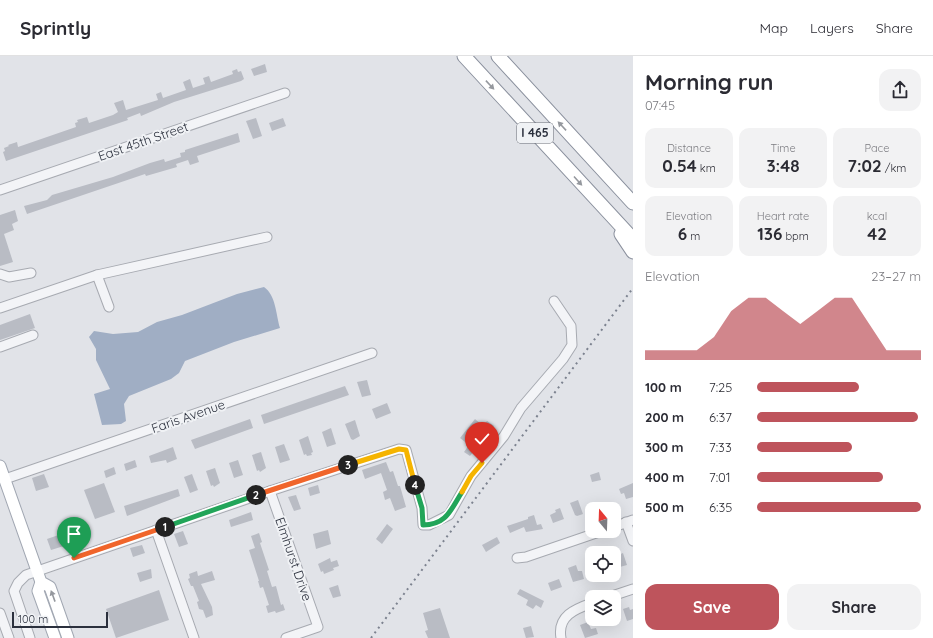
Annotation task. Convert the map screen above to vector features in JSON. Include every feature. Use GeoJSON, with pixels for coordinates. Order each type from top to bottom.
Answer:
{"type":"FeatureCollection","features":[{"type":"Feature","properties":{"kind":"highway","name":"I 465"},"geometry":{"type":"LineString","coordinates":[[464,56],[605,211],[633,239]]}},
{"type":"Feature","properties":{"kind":"highway","name":"I 465"},"geometry":{"type":"LineString","coordinates":[[498,56],[633,203]]}},
{"type":"Feature","properties":{"kind":"highway"},"geometry":{"type":"LineString","coordinates":[[589,154],[633,196]]}},
{"type":"Feature","properties":{"kind":"highway"},"geometry":{"type":"LineString","coordinates":[[605,211],[633,252]]}},
{"type":"Feature","properties":{"kind":"main road"},"geometry":{"type":"LineString","coordinates":[[0,467],[3,480],[41,582],[38,591],[55,638]]}},
{"type":"Feature","properties":{"kind":"main road"},"geometry":{"type":"LineString","coordinates":[[41,582],[50,587],[68,638]]}},
{"type":"Feature","properties":{"kind":"street","name":"East 45th Street"},"geometry":{"type":"LineString","coordinates":[[0,190],[285,93]]}},
{"type":"Feature","properties":{"kind":"street"},"geometry":{"type":"LineString","coordinates":[[0,308],[97,275],[267,237]]}},
{"type":"Feature","properties":{"kind":"street"},"geometry":{"type":"LineString","coordinates":[[0,274],[10,277],[31,273]]}},
{"type":"Feature","properties":{"kind":"street"},"geometry":{"type":"LineString","coordinates":[[97,275],[109,307]]}},
{"type":"Feature","properties":{"kind":"street"},"geometry":{"type":"LineString","coordinates":[[30,638],[14,591],[22,578],[37,571],[156,530],[399,449],[406,450],[422,508],[423,525],[429,525],[449,515],[471,476],[504,436],[521,408],[563,359],[572,345],[571,326],[554,301]]}},
{"type":"Feature","properties":{"kind":"street"},"geometry":{"type":"LineString","coordinates":[[0,347],[33,336]]}},
{"type":"Feature","properties":{"kind":"street","name":"Faris Avenue"},"geometry":{"type":"LineString","coordinates":[[3,480],[372,353]]}},
{"type":"Feature","properties":{"kind":"street","name":"Elmhurst Drive"},"geometry":{"type":"LineString","coordinates":[[270,491],[318,627],[286,638]]}},
{"type":"Feature","properties":{"kind":"street"},"geometry":{"type":"LineString","coordinates":[[630,521],[633,541]]}},
{"type":"Feature","properties":{"kind":"street"},"geometry":{"type":"LineString","coordinates":[[156,530],[194,638]]}},
{"type":"Feature","properties":{"kind":"street"},"geometry":{"type":"LineString","coordinates":[[517,558],[526,557],[585,537]]}},
{"type":"Feature","properties":{"kind":"street"},"geometry":{"type":"LineString","coordinates":[[621,593],[633,589]]}},
{"type":"Feature","properties":{"kind":"street"},"geometry":{"type":"LineString","coordinates":[[561,638],[561,626],[568,613],[585,605]]}},
{"type":"Feature","properties":{"kind":"street"},"geometry":{"type":"LineString","coordinates":[[0,613],[2,624],[9,638]]}},
{"type":"Feature","properties":{"kind":"water"},"geometry":{"type":"Polygon","coordinates":[[[264,287],[271,295],[273,300],[280,328],[234,342],[185,361],[179,373],[171,379],[129,396],[124,404],[126,421],[121,424],[102,425],[94,394],[110,389],[96,360],[96,349],[89,337],[94,331],[113,334],[138,332],[157,322],[182,315],[237,294],[264,287]]]}},
{"type":"Feature","properties":{"kind":"building"},"geometry":{"type":"Polygon","coordinates":[[[265,64],[267,72],[254,76],[251,69],[265,64]]]}},
{"type":"Feature","properties":{"kind":"building"},"geometry":{"type":"Polygon","coordinates":[[[237,69],[238,72],[241,71],[244,79],[241,81],[174,102],[141,116],[140,113],[127,118],[128,120],[6,161],[3,152],[5,151],[4,148],[9,146],[8,145],[17,142],[18,147],[76,127],[75,123],[78,122],[77,120],[87,117],[89,123],[113,115],[118,112],[114,103],[123,100],[126,110],[158,100],[156,94],[161,92],[163,98],[186,90],[183,82],[190,79],[193,88],[205,84],[203,78],[209,76],[211,82],[233,74],[232,71],[237,69]]]}},
{"type":"Feature","properties":{"kind":"building"},"geometry":{"type":"Polygon","coordinates":[[[256,118],[262,136],[253,139],[246,121],[256,118]]]}},
{"type":"Feature","properties":{"kind":"building"},"geometry":{"type":"Polygon","coordinates":[[[283,118],[286,126],[272,131],[269,123],[283,118]]]}},
{"type":"Feature","properties":{"kind":"building"},"geometry":{"type":"Polygon","coordinates":[[[238,133],[240,142],[197,156],[199,162],[190,165],[188,160],[176,164],[177,167],[146,176],[145,174],[27,214],[24,206],[47,200],[52,195],[113,177],[150,163],[164,159],[165,162],[181,157],[180,153],[185,152],[185,150],[238,133]]]}},
{"type":"Feature","properties":{"kind":"building"},"geometry":{"type":"Polygon","coordinates":[[[15,210],[18,221],[12,224],[14,230],[4,234],[13,262],[0,266],[0,215],[15,210]]]}},
{"type":"Feature","properties":{"kind":"building"},"geometry":{"type":"Polygon","coordinates":[[[30,314],[35,328],[0,340],[0,325],[30,314]]]}},
{"type":"Feature","properties":{"kind":"building"},"geometry":{"type":"Polygon","coordinates":[[[367,380],[371,395],[362,397],[357,382],[367,380]]]}},
{"type":"Feature","properties":{"kind":"building"},"geometry":{"type":"Polygon","coordinates":[[[345,386],[349,395],[264,424],[261,415],[345,386]]]}},
{"type":"Feature","properties":{"kind":"building"},"geometry":{"type":"Polygon","coordinates":[[[387,403],[391,413],[376,419],[372,409],[387,403]]]}},
{"type":"Feature","properties":{"kind":"building"},"geometry":{"type":"Polygon","coordinates":[[[250,419],[253,428],[195,449],[191,440],[250,419]]]}},
{"type":"Feature","properties":{"kind":"building"},"geometry":{"type":"Polygon","coordinates":[[[475,419],[483,426],[487,421],[494,426],[470,456],[464,452],[469,445],[460,438],[475,419]]]}},
{"type":"Feature","properties":{"kind":"building"},"geometry":{"type":"Polygon","coordinates":[[[355,420],[360,436],[353,440],[351,439],[345,424],[355,420]]]}},
{"type":"Feature","properties":{"kind":"building"},"geometry":{"type":"Polygon","coordinates":[[[331,428],[336,444],[327,447],[322,432],[331,428]]]}},
{"type":"Feature","properties":{"kind":"building"},"geometry":{"type":"Polygon","coordinates":[[[308,436],[313,452],[311,453],[312,455],[307,456],[306,454],[304,455],[299,440],[308,436]]]}},
{"type":"Feature","properties":{"kind":"building"},"geometry":{"type":"Polygon","coordinates":[[[284,444],[290,460],[280,463],[275,447],[284,444]]]}},
{"type":"Feature","properties":{"kind":"building"},"geometry":{"type":"Polygon","coordinates":[[[173,447],[177,459],[167,463],[166,460],[151,463],[149,456],[173,447]]]}},
{"type":"Feature","properties":{"kind":"building"},"geometry":{"type":"Polygon","coordinates":[[[261,452],[266,468],[260,472],[259,470],[257,471],[252,455],[261,452]]]}},
{"type":"Feature","properties":{"kind":"building"},"geometry":{"type":"Polygon","coordinates":[[[135,460],[137,467],[126,471],[124,464],[135,460]]]}},
{"type":"Feature","properties":{"kind":"building"},"geometry":{"type":"Polygon","coordinates":[[[238,460],[243,475],[234,478],[229,463],[238,460]]]}},
{"type":"Feature","properties":{"kind":"building"},"geometry":{"type":"Polygon","coordinates":[[[386,462],[390,472],[393,471],[398,486],[400,486],[406,507],[395,511],[390,498],[385,500],[383,492],[387,490],[381,473],[365,479],[362,470],[386,462]]]}},
{"type":"Feature","properties":{"kind":"building"},"geometry":{"type":"Polygon","coordinates":[[[114,467],[116,474],[106,478],[104,471],[114,467]]]}},
{"type":"Feature","properties":{"kind":"building"},"geometry":{"type":"Polygon","coordinates":[[[215,468],[220,483],[214,487],[213,485],[211,486],[206,471],[215,468]]]}},
{"type":"Feature","properties":{"kind":"building"},"geometry":{"type":"Polygon","coordinates":[[[599,472],[601,480],[592,482],[590,475],[599,472]]]}},
{"type":"Feature","properties":{"kind":"building"},"geometry":{"type":"Polygon","coordinates":[[[44,474],[49,487],[36,491],[32,478],[44,474]]]}},
{"type":"Feature","properties":{"kind":"building"},"geometry":{"type":"Polygon","coordinates":[[[192,474],[198,490],[190,493],[184,477],[192,474]]]}},
{"type":"Feature","properties":{"kind":"building"},"geometry":{"type":"Polygon","coordinates":[[[104,483],[115,512],[95,519],[84,490],[104,483]]]}},
{"type":"Feature","properties":{"kind":"building"},"geometry":{"type":"Polygon","coordinates":[[[633,483],[633,497],[626,499],[624,493],[621,494],[619,489],[633,483]]]}},
{"type":"Feature","properties":{"kind":"building"},"geometry":{"type":"Polygon","coordinates":[[[318,485],[320,493],[310,496],[308,488],[318,485]]]}},
{"type":"Feature","properties":{"kind":"building"},"geometry":{"type":"Polygon","coordinates":[[[178,489],[180,496],[127,516],[124,506],[178,489]]]}},
{"type":"Feature","properties":{"kind":"building"},"geometry":{"type":"Polygon","coordinates":[[[296,495],[301,509],[294,511],[288,497],[296,495]]]}},
{"type":"Feature","properties":{"kind":"building"},"geometry":{"type":"Polygon","coordinates":[[[578,500],[583,514],[577,516],[575,515],[570,503],[578,500]]]}},
{"type":"Feature","properties":{"kind":"building"},"geometry":{"type":"Polygon","coordinates":[[[560,508],[564,519],[553,523],[550,515],[556,512],[555,510],[560,508]]]}},
{"type":"Feature","properties":{"kind":"building"},"geometry":{"type":"Polygon","coordinates":[[[251,512],[253,520],[231,527],[229,520],[251,512]]]}},
{"type":"Feature","properties":{"kind":"building"},"geometry":{"type":"Polygon","coordinates":[[[534,515],[537,525],[541,524],[543,529],[526,532],[524,527],[510,533],[507,526],[528,519],[528,517],[534,515]]]}},
{"type":"Feature","properties":{"kind":"building"},"geometry":{"type":"Polygon","coordinates":[[[387,524],[393,529],[382,544],[376,539],[387,524]]]}},
{"type":"Feature","properties":{"kind":"building"},"geometry":{"type":"Polygon","coordinates":[[[76,529],[80,541],[51,550],[47,539],[76,529]]]}},
{"type":"Feature","properties":{"kind":"building"},"geometry":{"type":"Polygon","coordinates":[[[328,530],[331,544],[316,549],[313,534],[328,530]]]}},
{"type":"Feature","properties":{"kind":"building"},"geometry":{"type":"Polygon","coordinates":[[[183,531],[188,544],[179,547],[174,534],[183,531]]]}},
{"type":"Feature","properties":{"kind":"building"},"geometry":{"type":"Polygon","coordinates":[[[259,533],[262,542],[260,543],[269,570],[267,571],[272,587],[276,586],[281,605],[283,604],[285,610],[276,613],[275,611],[268,613],[266,606],[269,605],[263,587],[260,588],[249,550],[255,548],[251,536],[259,533]]]}},
{"type":"Feature","properties":{"kind":"building"},"geometry":{"type":"Polygon","coordinates":[[[497,537],[500,543],[486,552],[482,545],[497,537]]]}},
{"type":"Feature","properties":{"kind":"building"},"geometry":{"type":"Polygon","coordinates":[[[142,545],[145,553],[133,557],[130,548],[142,545]]]}},
{"type":"Feature","properties":{"kind":"building"},"geometry":{"type":"Polygon","coordinates":[[[623,553],[627,565],[621,567],[621,554],[623,553]]]}},
{"type":"Feature","properties":{"kind":"building"},"geometry":{"type":"Polygon","coordinates":[[[330,558],[331,562],[337,560],[339,566],[324,574],[323,571],[321,572],[318,564],[330,558]]]}},
{"type":"Feature","properties":{"kind":"building"},"geometry":{"type":"Polygon","coordinates":[[[576,565],[578,571],[582,571],[584,579],[573,582],[568,568],[576,565]]]}},
{"type":"Feature","properties":{"kind":"building"},"geometry":{"type":"Polygon","coordinates":[[[151,569],[152,578],[140,582],[137,573],[151,569]]]}},
{"type":"Feature","properties":{"kind":"building"},"geometry":{"type":"Polygon","coordinates":[[[197,571],[198,576],[212,571],[215,580],[201,584],[212,607],[213,615],[206,618],[203,610],[199,609],[197,602],[199,601],[193,586],[191,586],[188,579],[190,578],[189,574],[197,571]]]}},
{"type":"Feature","properties":{"kind":"building"},"geometry":{"type":"Polygon","coordinates":[[[559,579],[562,587],[551,591],[548,583],[559,579]]]}},
{"type":"Feature","properties":{"kind":"building"},"geometry":{"type":"Polygon","coordinates":[[[338,585],[341,596],[333,598],[329,588],[338,585]]]}},
{"type":"Feature","properties":{"kind":"building"},"geometry":{"type":"Polygon","coordinates":[[[520,589],[544,601],[541,608],[536,605],[533,609],[526,605],[528,600],[517,594],[520,589]]]}},
{"type":"Feature","properties":{"kind":"building"},"geometry":{"type":"Polygon","coordinates":[[[159,590],[169,620],[116,638],[106,609],[159,590]]]}},
{"type":"Feature","properties":{"kind":"building"},"geometry":{"type":"Polygon","coordinates":[[[629,607],[630,610],[633,609],[633,619],[627,621],[623,609],[629,607]]]}},
{"type":"Feature","properties":{"kind":"building"},"geometry":{"type":"Polygon","coordinates":[[[440,608],[450,638],[428,638],[425,631],[428,630],[423,613],[440,608]]]}},
{"type":"Feature","properties":{"kind":"building"},"geometry":{"type":"Polygon","coordinates":[[[585,623],[585,626],[590,626],[591,629],[596,628],[598,634],[585,638],[580,625],[585,623]]]}},
{"type":"Feature","properties":{"kind":"building"},"geometry":{"type":"Polygon","coordinates":[[[531,626],[534,637],[526,638],[523,628],[531,626]]]}},
{"type":"Feature","properties":{"kind":"railway"},"geometry":{"type":"LineString","coordinates":[[371,638],[633,288]]}},
{"type":"Feature","properties":{"kind":"route"},"geometry":{"type":"LineString","coordinates":[[74,558],[399,449],[406,450],[422,508],[424,520],[423,525],[429,525],[449,515],[452,507],[471,476],[482,463]]}}]}
